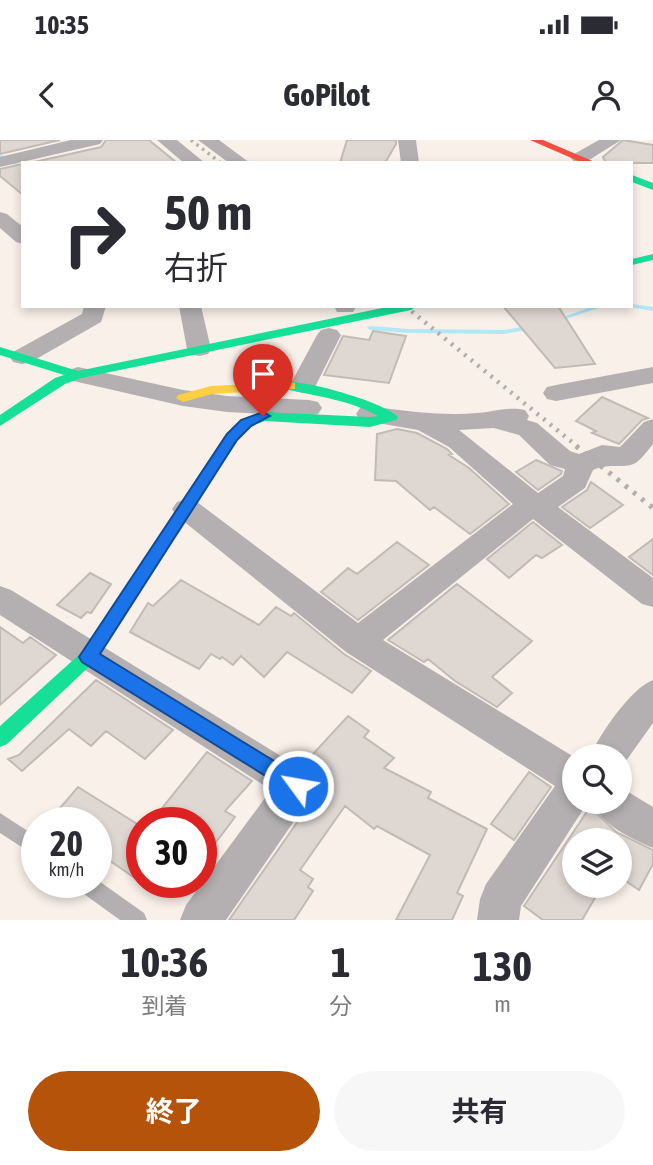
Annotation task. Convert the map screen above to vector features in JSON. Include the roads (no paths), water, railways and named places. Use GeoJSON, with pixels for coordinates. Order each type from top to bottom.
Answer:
{"type":"FeatureCollection","features":[{"type":"Feature","properties":{"kind":"street"},"geometry":{"type":"LineString","coordinates":[[6,161],[94,140]]}},
{"type":"Feature","properties":{"kind":"street"},"geometry":{"type":"LineString","coordinates":[[166,140],[193,161]]}},
{"type":"Feature","properties":{"kind":"street"},"geometry":{"type":"LineString","coordinates":[[208,140],[238,161]]}},
{"type":"Feature","properties":{"kind":"street"},"geometry":{"type":"LineString","coordinates":[[407,140],[415,161]]}},
{"type":"Feature","properties":{"kind":"street"},"geometry":{"type":"LineString","coordinates":[[535,140],[586,160],[612,140]]}},
{"type":"Feature","properties":{"kind":"street"},"geometry":{"type":"LineString","coordinates":[[51,150],[76,161]]}},
{"type":"Feature","properties":{"kind":"street"},"geometry":{"type":"LineString","coordinates":[[633,178],[653,187]]}},
{"type":"Feature","properties":{"kind":"street"},"geometry":{"type":"LineString","coordinates":[[0,218],[21,236]]}},
{"type":"Feature","properties":{"kind":"street"},"geometry":{"type":"LineString","coordinates":[[633,262],[653,257]]}},
{"type":"Feature","properties":{"kind":"street"},"geometry":{"type":"LineString","coordinates":[[11,354],[93,317],[95,308]]}},
{"type":"Feature","properties":{"kind":"street"},"geometry":{"type":"LineString","coordinates":[[190,308],[199,349]]}},
{"type":"Feature","properties":{"kind":"street"},"geometry":{"type":"LineString","coordinates":[[0,421],[60,381],[78,375],[401,308]]}},
{"type":"Feature","properties":{"kind":"street"},"geometry":{"type":"LineString","coordinates":[[303,385],[329,335]]}},
{"type":"Feature","properties":{"kind":"street"},"geometry":{"type":"LineString","coordinates":[[11,354],[78,375],[183,398],[401,418],[477,422],[507,418],[528,429],[560,458],[581,464],[602,454],[626,457],[653,428]]}},
{"type":"Feature","properties":{"kind":"street"},"geometry":{"type":"LineString","coordinates":[[556,393],[653,375]]}},
{"type":"Feature","properties":{"kind":"street"},"geometry":{"type":"LineString","coordinates":[[183,398],[211,390],[303,385],[331,396],[368,403],[401,418],[437,428],[459,441],[536,506],[653,595]]}},
{"type":"Feature","properties":{"kind":"street"},"geometry":{"type":"LineString","coordinates":[[591,386],[602,394],[653,390]]}},
{"type":"Feature","properties":{"kind":"street"},"geometry":{"type":"LineString","coordinates":[[0,738],[88,657],[232,437],[246,423],[263,416],[370,422],[401,418]]}},
{"type":"Feature","properties":{"kind":"street"},"geometry":{"type":"LineString","coordinates":[[358,642],[496,531],[575,481],[581,464]]}},
{"type":"Feature","properties":{"kind":"street"},"geometry":{"type":"LineString","coordinates":[[187,509],[358,642],[562,770]]}},
{"type":"Feature","properties":{"kind":"street"},"geometry":{"type":"LineString","coordinates":[[0,599],[88,657],[298,786],[201,920]]}},
{"type":"Feature","properties":{"kind":"street"},"geometry":{"type":"LineString","coordinates":[[617,744],[653,695]]}},
{"type":"Feature","properties":{"kind":"street"},"geometry":{"type":"LineString","coordinates":[[498,920],[501,899],[562,808]]}},
{"type":"Feature","properties":{"kind":"street"},"geometry":{"type":"LineString","coordinates":[[630,814],[653,829]]}},
{"type":"Feature","properties":{"kind":"lane"},"geometry":{"type":"LineString","coordinates":[[0,822],[21,837]]}},
{"type":"Feature","properties":{"kind":"lane"},"geometry":{"type":"LineString","coordinates":[[106,898],[136,920]]}},
{"type":"Feature","properties":{"kind":"waterway"},"geometry":{"type":"LineString","coordinates":[[0,156],[16,164]]}},
{"type":"Feature","properties":{"kind":"waterway"},"geometry":{"type":"LineString","coordinates":[[633,306],[653,309]]}},
{"type":"Feature","properties":{"kind":"waterway"},"geometry":{"type":"LineString","coordinates":[[555,321],[595,308]]}},
{"type":"Feature","properties":{"kind":"waterway"},"geometry":{"type":"LineString","coordinates":[[370,328],[504,332],[535,327]]}},
{"type":"Feature","properties":{"kind":"railway"},"geometry":{"type":"LineString","coordinates":[[191,140],[218,161]]}},
{"type":"Feature","properties":{"kind":"railway"},"geometry":{"type":"LineString","coordinates":[[407,308],[578,447]]}},
{"type":"Feature","properties":{"kind":"railway"},"geometry":{"type":"LineString","coordinates":[[576,446],[653,508]]}}]}
